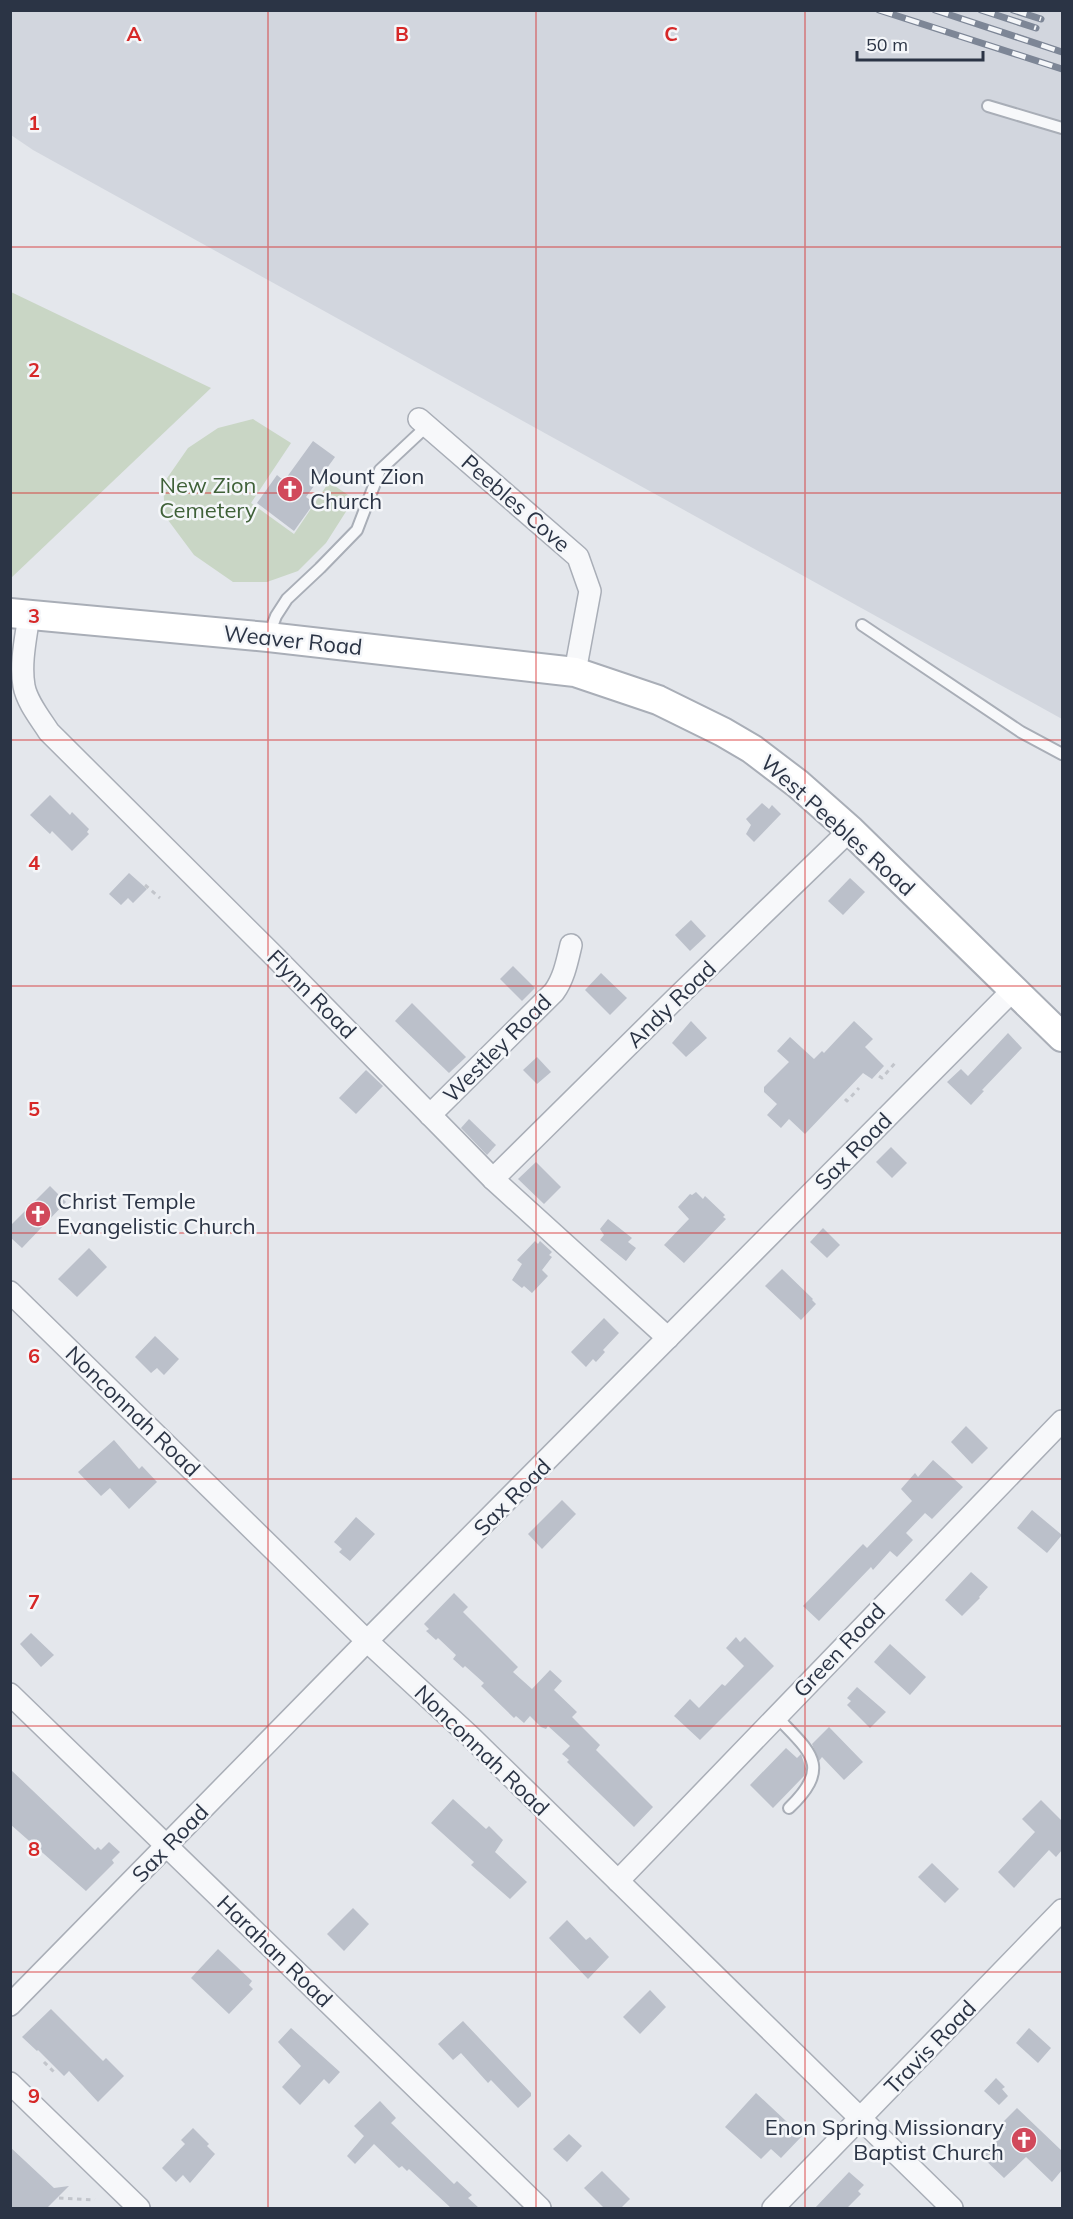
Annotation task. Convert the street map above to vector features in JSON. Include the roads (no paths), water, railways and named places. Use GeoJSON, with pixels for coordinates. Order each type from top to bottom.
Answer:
{"type":"FeatureCollection","features":[{"type":"Feature","properties":{"kind":"main road","name":"Weaver Road"},"geometry":{"type":"LineString","coordinates":[[20,614],[268,637],[575,672]]}},
{"type":"Feature","properties":{"kind":"main road","name":"West Peebles Road"},"geometry":{"type":"LineString","coordinates":[[575,672],[658,700],[723,732],[777,767],[850,830],[1062,1037]]}},
{"type":"Feature","properties":{"kind":"street","name":"Peebles Cove"},"geometry":{"type":"LineString","coordinates":[[423,422],[578,557],[590,591],[575,672]]}},
{"type":"Feature","properties":{"kind":"street","name":"Flynn Road"},"geometry":{"type":"LineString","coordinates":[[20,614],[24,650],[24,688],[49,732],[493,1179],[668,1338]]}},
{"type":"Feature","properties":{"kind":"street","name":"Andy Road"},"geometry":{"type":"LineString","coordinates":[[493,1179],[850,830]]}},
{"type":"Feature","properties":{"kind":"street","name":"Westley Road"},"geometry":{"type":"LineString","coordinates":[[430,1115],[554,993],[566,967],[571,945]]}},
{"type":"Feature","properties":{"kind":"street","name":"Sax Road"},"geometry":{"type":"LineString","coordinates":[[10,2005],[367,1641],[1014,989]]}},
{"type":"Feature","properties":{"kind":"street","name":"Nonconnah Road"},"geometry":{"type":"LineString","coordinates":[[10,1292],[367,1641],[471,1737],[952,2208]]}},
{"type":"Feature","properties":{"kind":"street","name":"Green Road"},"geometry":{"type":"LineString","coordinates":[[618,1881],[1062,1421]]}},
{"type":"Feature","properties":{"kind":"street","name":"Harahan Road"},"geometry":{"type":"LineString","coordinates":[[10,1694],[539,2208]]}},
{"type":"Feature","properties":{"kind":"street","name":"Travis Road"},"geometry":{"type":"LineString","coordinates":[[773,2208],[1062,1910]]}},
{"type":"Feature","properties":{"kind":"street"},"geometry":{"type":"LineString","coordinates":[[10,2083],[139,2208]]}},
{"type":"Feature","properties":{"kind":"lane"},"geometry":{"type":"LineString","coordinates":[[988,106],[1062,128]]}},
{"type":"Feature","properties":{"kind":"lane"},"geometry":{"type":"LineString","coordinates":[[268,637],[276,616],[287,599],[357,530],[380,470],[423,422]]}},
{"type":"Feature","properties":{"kind":"lane"},"geometry":{"type":"LineString","coordinates":[[862,625],[1021,732],[1062,754]]}},
{"type":"Feature","properties":{"kind":"lane"},"geometry":{"type":"LineString","coordinates":[[776,1716],[803,1744],[812,1758],[813,1768],[808,1788],[789,1808]]}},
{"type":"Feature","properties":{"kind":"railway"},"geometry":{"type":"LineString","coordinates":[[879,10],[1062,69]]}},
{"type":"Feature","properties":{"kind":"railway"},"geometry":{"type":"LineString","coordinates":[[935,10],[1062,52]]}},
{"type":"Feature","properties":{"kind":"railway"},"geometry":{"type":"LineString","coordinates":[[981,10],[1036,28]]}},
{"type":"Feature","properties":{"kind":"railway"},"geometry":{"type":"LineString","coordinates":[[1013,10],[1041,19]]}},
{"type":"Feature","properties":{"kind":"place","name":"Mount Zion Church"},"geometry":{"type":"Point","coordinates":[290,489]}},
{"type":"Feature","properties":{"kind":"place","name":"Christ Temple Evangelistic Church"},"geometry":{"type":"Point","coordinates":[38,1214]}},
{"type":"Feature","properties":{"kind":"place","name":"Enon Spring Missionary Baptist Church"},"geometry":{"type":"Point","coordinates":[1024,2140]}},
{"type":"Feature","properties":{"kind":"park label","name":"New Zion Cemetery"},"geometry":{"type":"Point","coordinates":[208,498]}}]}
